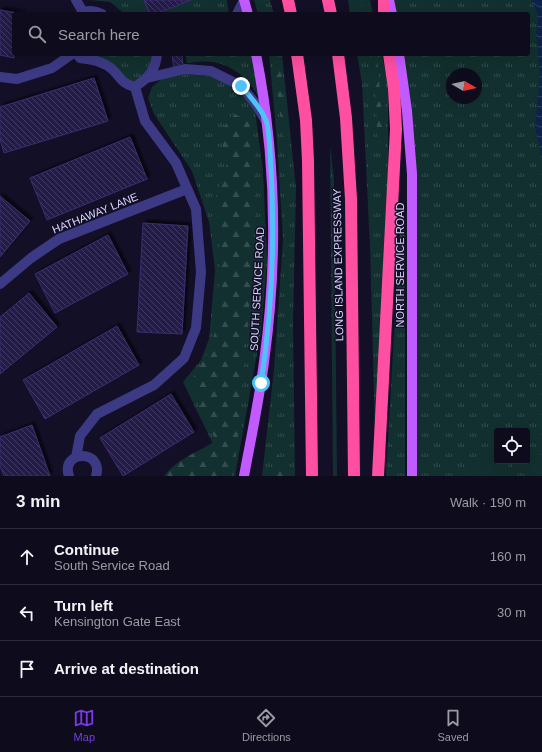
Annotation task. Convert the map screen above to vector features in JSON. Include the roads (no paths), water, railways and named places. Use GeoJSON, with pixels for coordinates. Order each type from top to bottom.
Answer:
{"type":"FeatureCollection","features":[{"type":"Feature","properties":{"kind":"highway"},"geometry":{"type":"LineString","coordinates":[[288,0],[291,12]]}},
{"type":"Feature","properties":{"kind":"highway"},"geometry":{"type":"LineString","coordinates":[[328,0],[331,12]]}},
{"type":"Feature","properties":{"kind":"highway"},"geometry":{"type":"LineString","coordinates":[[384,0],[384,12]]}},
{"type":"Feature","properties":{"kind":"highway"},"geometry":{"type":"LineString","coordinates":[[298,56],[306,120],[308,160],[312,476]]}},
{"type":"Feature","properties":{"kind":"highway","name":"LONG ISLAND EXPRESSWAY"},"geometry":{"type":"LineString","coordinates":[[338,56],[346,118],[351,199],[354,476]]}},
{"type":"Feature","properties":{"kind":"highway"},"geometry":{"type":"LineString","coordinates":[[378,476],[396,129],[394,89],[389,56]]}},
{"type":"Feature","properties":{"kind":"main road"},"geometry":{"type":"LineString","coordinates":[[244,0],[247,12]]}},
{"type":"Feature","properties":{"kind":"main road"},"geometry":{"type":"LineString","coordinates":[[389,0],[392,12]]}},
{"type":"Feature","properties":{"kind":"main road","name":"SOUTH SERVICE ROAD"},"geometry":{"type":"LineString","coordinates":[[244,476],[264,363],[271,296],[273,221],[266,121],[256,56]]}},
{"type":"Feature","properties":{"kind":"main road","name":"NORTH SERVICE ROAD"},"geometry":{"type":"LineString","coordinates":[[399,56],[408,118],[412,174],[412,476]]}},
{"type":"Feature","properties":{"kind":"street"},"geometry":{"type":"LineString","coordinates":[[76,0],[82,12]]}},
{"type":"Feature","properties":{"kind":"street"},"geometry":{"type":"LineString","coordinates":[[238,12],[244,0]]}},
{"type":"Feature","properties":{"kind":"street"},"geometry":{"type":"LineString","coordinates":[[0,77],[17,79],[52,68],[69,56]]}},
{"type":"Feature","properties":{"kind":"street"},"geometry":{"type":"LineString","coordinates":[[78,56],[80,58],[98,61],[112,69],[123,83],[135,87]]}},
{"type":"Feature","properties":{"kind":"street"},"geometry":{"type":"LineString","coordinates":[[135,87],[147,78],[156,66],[157,56]]}},
{"type":"Feature","properties":{"kind":"street"},"geometry":{"type":"LineString","coordinates":[[147,78],[185,69],[211,71],[241,86],[255,102],[266,121]]}},
{"type":"Feature","properties":{"kind":"street"},"geometry":{"type":"LineString","coordinates":[[69,476],[69,464],[76,457],[80,436],[96,414],[154,385],[184,358],[196,328],[201,272],[196,209],[176,163],[145,121],[135,87]]}},
{"type":"Feature","properties":{"kind":"street","name":"HATHAWAY LANE"},"geometry":{"type":"LineString","coordinates":[[0,284],[30,258],[59,239],[187,189]]}},
{"type":"Feature","properties":{"kind":"street"},"geometry":{"type":"LineString","coordinates":[[76,457],[86,456],[94,461],[97,470],[96,476]]}},
{"type":"Feature","properties":{"kind":"water"},"geometry":{"type":"Polygon","coordinates":[[[531,0],[542,0],[542,160],[535,127],[540,75],[536,34],[538,15],[531,0]]]}}]}
